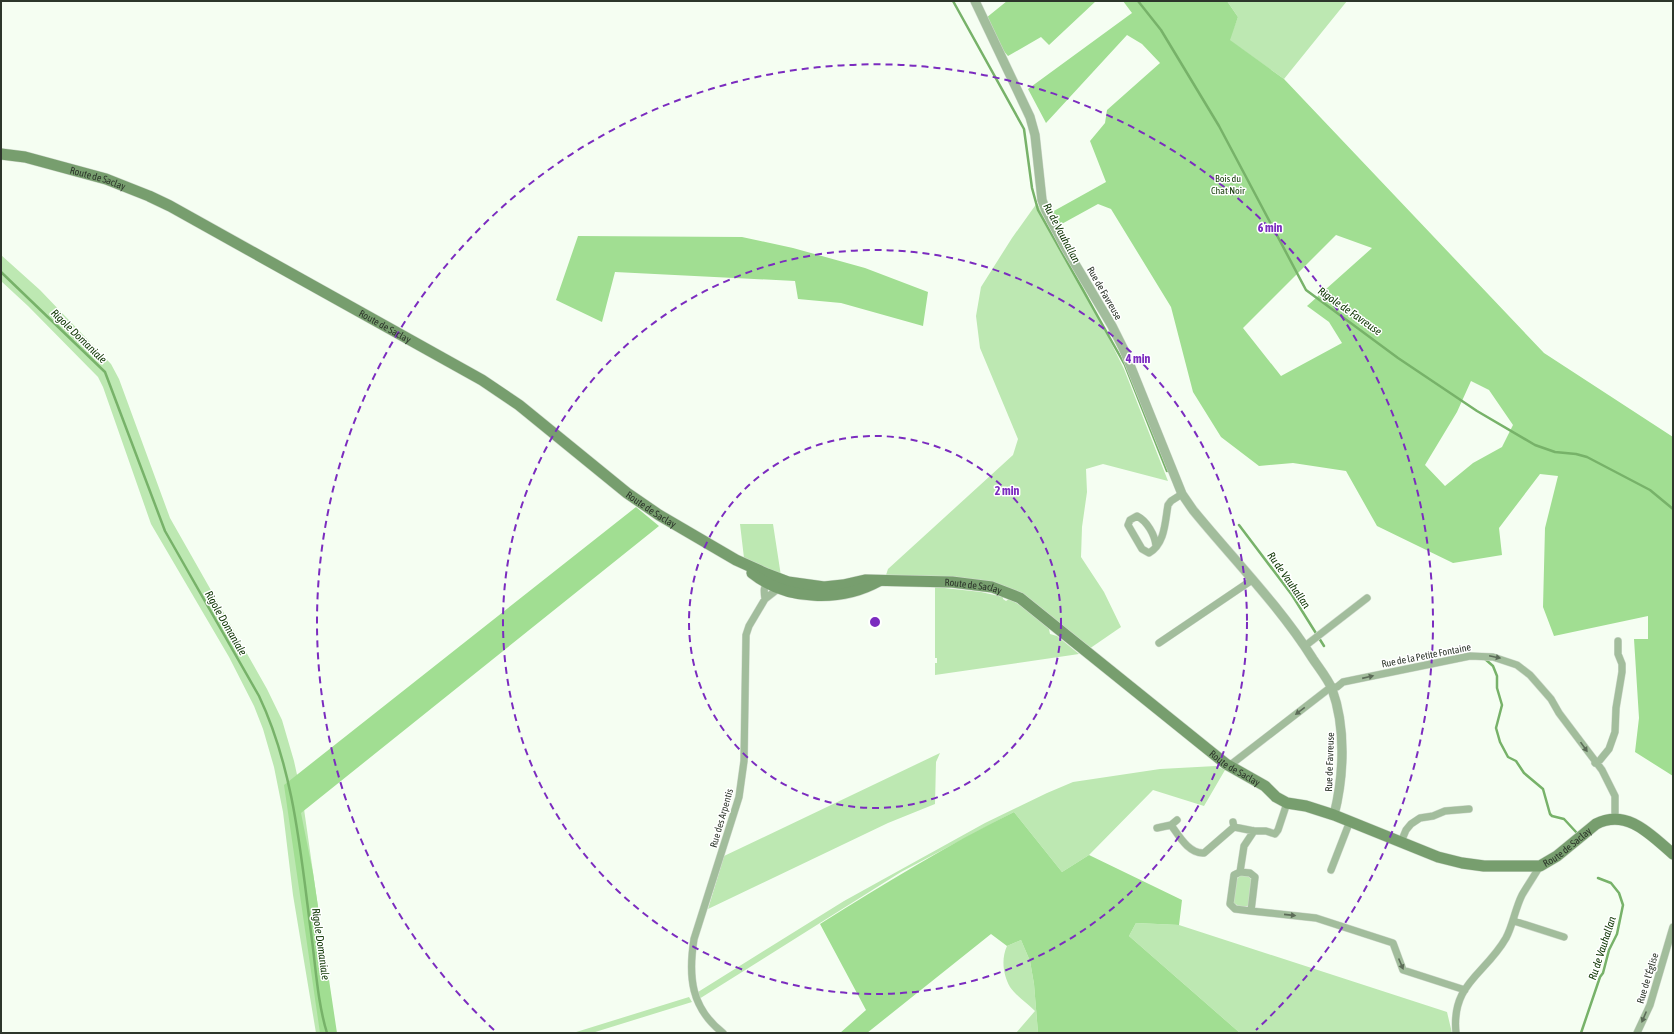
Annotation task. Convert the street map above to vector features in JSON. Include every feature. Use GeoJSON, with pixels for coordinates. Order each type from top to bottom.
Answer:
{"type":"FeatureCollection","features":[{"type":"Feature","properties":{"kind":"main road","name":"Route de Saclay"},"geometry":{"type":"LineString","coordinates":[[1,154],[25,157],[106,179],[170,206],[497,389],[642,503],[690,535],[736,560],[782,580],[803,586],[824,587],[843,585],[865,580],[916,580],[976,584],[1002,590],[1020,598],[1229,766],[1265,786],[1276,797],[1287,803],[1306,806],[1334,815],[1438,857],[1462,863],[1506,867],[1540,866],[1557,856],[1596,824],[1603,820],[1614,818]]}},
{"type":"Feature","properties":{"kind":"main road","name":"Route de Saclay"},"geometry":{"type":"LineString","coordinates":[[736,560],[767,583],[801,594],[821,596],[845,594],[861,590],[880,581]]}},
{"type":"Feature","properties":{"kind":"main road"},"geometry":{"type":"LineString","coordinates":[[1614,818],[1629,821],[1642,829],[1673,854]]}},
{"type":"Feature","properties":{"kind":"street","name":"Rue de Favreuse"},"geometry":{"type":"LineString","coordinates":[[975,1],[1030,117],[1035,135],[1042,200],[1046,211],[1124,350],[1182,494],[1193,510],[1305,646],[1331,687],[1339,717],[1342,739],[1341,786],[1334,815]]}},
{"type":"Feature","properties":{"kind":"street"},"geometry":{"type":"LineString","coordinates":[[1156,546],[1156,541],[1144,519],[1137,516],[1130,520],[1128,525],[1142,549],[1149,553],[1155,550],[1162,538],[1168,505],[1171,501],[1182,494]]}},
{"type":"Feature","properties":{"kind":"street","name":"Route de Saclay"},"geometry":{"type":"LineString","coordinates":[[767,583],[771,580],[795,588],[803,586]]}},
{"type":"Feature","properties":{"kind":"street"},"geometry":{"type":"LineString","coordinates":[[1159,643],[1252,580]]}},
{"type":"Feature","properties":{"kind":"street","name":"Rue des Arpentis"},"geometry":{"type":"LineString","coordinates":[[765,599],[764,589],[767,583]]}},
{"type":"Feature","properties":{"kind":"street","name":"Rue des Arpentis"},"geometry":{"type":"LineString","coordinates":[[723,1033],[705,1014],[695,998],[691,979],[691,959],[694,939],[739,797],[744,761],[746,635],[749,626],[765,599],[779,588]]}},
{"type":"Feature","properties":{"kind":"street"},"geometry":{"type":"LineString","coordinates":[[1305,646],[1367,598]]}},
{"type":"Feature","properties":{"kind":"street"},"geometry":{"type":"LineString","coordinates":[[1595,763],[1600,760],[1609,749],[1615,732],[1616,708],[1622,672],[1622,664],[1618,654],[1618,640]]}},
{"type":"Feature","properties":{"kind":"street","name":"Rue de la Petite Fontaine"},"geometry":{"type":"LineString","coordinates":[[1229,766],[1331,687],[1337,688],[1344,682],[1397,670],[1470,656],[1483,655],[1501,658],[1521,668],[1539,684],[1595,763],[1602,770],[1615,796],[1614,818]]}},
{"type":"Feature","properties":{"kind":"street"},"geometry":{"type":"LineString","coordinates":[[1171,825],[1190,850],[1198,854],[1204,853],[1233,824],[1254,831],[1266,831],[1275,834],[1278,830],[1287,803]]}},
{"type":"Feature","properties":{"kind":"street"},"geometry":{"type":"LineString","coordinates":[[1401,842],[1406,830],[1411,824],[1420,818],[1432,816],[1445,811],[1469,809]]}},
{"type":"Feature","properties":{"kind":"street"},"geometry":{"type":"LineString","coordinates":[[1157,828],[1171,825],[1177,820]]}},
{"type":"Feature","properties":{"kind":"street"},"geometry":{"type":"LineString","coordinates":[[1331,870],[1350,821]]}},
{"type":"Feature","properties":{"kind":"street"},"geometry":{"type":"LineString","coordinates":[[1240,872],[1244,846],[1254,831]]}},
{"type":"Feature","properties":{"kind":"street"},"geometry":{"type":"LineString","coordinates":[[1456,1033],[1455,1011],[1461,996],[1482,967],[1497,952],[1514,921],[1522,896],[1540,866]]}},
{"type":"Feature","properties":{"kind":"street"},"geometry":{"type":"LineString","coordinates":[[1252,911],[1255,877],[1250,873],[1240,872],[1234,875],[1230,904],[1235,909],[1252,911],[1316,918],[1393,943],[1403,970],[1465,990]]}},
{"type":"Feature","properties":{"kind":"street"},"geometry":{"type":"LineString","coordinates":[[1514,921],[1564,937]]}},
{"type":"Feature","properties":{"kind":"street","name":"Rue de l'Église"},"geometry":{"type":"LineString","coordinates":[[1637,1033],[1650,1005],[1673,927]]}},
{"type":"Feature","properties":{"kind":"green space"},"geometry":{"type":"Polygon","coordinates":[[[1007,1],[1096,1],[1049,45],[1041,37],[1008,56],[1001,48],[986,18],[1007,1]]]}},
{"type":"Feature","properties":{"kind":"green space","name":"Bois du Chat Noir"},"geometry":{"type":"Polygon","coordinates":[[[1123,1],[1227,1],[1238,17],[1230,40],[1284,79],[1544,353],[1673,437],[1673,776],[1635,752],[1639,718],[1634,639],[1648,639],[1648,616],[1554,636],[1543,607],[1545,528],[1558,476],[1540,474],[1499,528],[1502,555],[1453,563],[1377,526],[1346,471],[1293,463],[1259,466],[1221,437],[1193,392],[1171,307],[1111,209],[1098,204],[1058,226],[1052,212],[1106,182],[1090,141],[1105,123],[1107,110],[1160,63],[1142,44],[1127,35],[1046,123],[1028,89],[1132,13],[1123,1]],[[1336,235],[1243,328],[1281,376],[1342,343],[1329,322],[1307,306],[1372,248],[1336,235]],[[1471,381],[1457,412],[1425,465],[1445,486],[1473,463],[1502,447],[1513,425],[1489,390],[1471,381]]]}},
{"type":"Feature","properties":{"kind":"green space"},"geometry":{"type":"Polygon","coordinates":[[[1227,1],[1347,1],[1284,79],[1229,40],[1238,17],[1227,1]]]}},
{"type":"Feature","properties":{"kind":"green space"},"geometry":{"type":"Polygon","coordinates":[[[1037,203],[1081,282],[1124,369],[1168,481],[1103,464],[1086,469],[1087,492],[1082,527],[1081,557],[1104,592],[1121,627],[1089,649],[1020,599],[928,577],[886,575],[888,569],[1013,455],[1018,439],[980,348],[976,316],[981,287],[1012,238],[1037,203]]]}},
{"type":"Feature","properties":{"kind":"green space"},"geometry":{"type":"Polygon","coordinates":[[[578,236],[742,237],[793,248],[865,268],[928,292],[923,326],[841,303],[798,299],[795,281],[615,272],[602,322],[556,300],[578,236]]]}},
{"type":"Feature","properties":{"kind":"green space"},"geometry":{"type":"Polygon","coordinates":[[[1,255],[40,290],[111,364],[119,379],[170,518],[267,689],[282,720],[294,761],[303,802],[336,1033],[316,1033],[293,895],[283,812],[274,767],[263,729],[254,706],[229,657],[151,524],[103,387],[98,377],[28,306],[1,281],[1,255]]]}},
{"type":"Feature","properties":{"kind":"green space"},"geometry":{"type":"Polygon","coordinates":[[[636,507],[659,526],[301,813],[313,873],[337,1033],[320,1033],[284,785],[636,507]]]}},
{"type":"Feature","properties":{"kind":"green space"},"geometry":{"type":"Polygon","coordinates":[[[740,524],[773,524],[781,576],[744,558],[740,524]]]}},
{"type":"Feature","properties":{"kind":"green space"},"geometry":{"type":"Polygon","coordinates":[[[935,587],[981,592],[1003,597],[1006,601],[1009,599],[1030,612],[1049,629],[1050,634],[1057,636],[1079,654],[935,675],[935,663],[937,663],[937,658],[935,658],[935,587]]]}},
{"type":"Feature","properties":{"kind":"green space"},"geometry":{"type":"Polygon","coordinates":[[[940,753],[936,762],[935,804],[888,823],[708,909],[724,856],[940,753]]]}},
{"type":"Feature","properties":{"kind":"green space"},"geometry":{"type":"Polygon","coordinates":[[[1216,766],[1225,770],[1204,806],[1153,790],[1089,855],[1062,872],[1014,812],[901,872],[699,999],[698,992],[844,901],[985,823],[1047,793],[1073,782],[1160,769],[1216,766]]]}},
{"type":"Feature","properties":{"kind":"green space"},"geometry":{"type":"Polygon","coordinates":[[[1014,812],[1062,872],[1089,855],[1182,900],[1179,925],[1136,923],[1129,936],[1240,1033],[1038,1033],[1034,984],[1030,961],[1021,940],[1007,946],[991,934],[867,1033],[840,1033],[866,1010],[820,924],[940,851],[1014,812]]]}},
{"type":"Feature","properties":{"kind":"green space"},"geometry":{"type":"Polygon","coordinates":[[[1242,875],[1248,876],[1252,880],[1250,905],[1243,907],[1233,902],[1235,883],[1242,875]]]}},
{"type":"Feature","properties":{"kind":"green space"},"geometry":{"type":"Polygon","coordinates":[[[1136,923],[1179,925],[1447,1012],[1452,1033],[1240,1033],[1129,936],[1136,923]]]}},
{"type":"Feature","properties":{"kind":"green space"},"geometry":{"type":"Polygon","coordinates":[[[1021,940],[1030,961],[1034,984],[1038,1033],[1016,1033],[1035,1011],[1010,987],[1004,972],[1003,962],[1007,946],[1021,940]]]}},
{"type":"Feature","properties":{"kind":"green space"},"geometry":{"type":"Polygon","coordinates":[[[689,997],[692,1002],[592,1033],[573,1033],[689,997]]]}},
{"type":"Feature","properties":{"kind":"waterway","name":"Ru de Vauhallan"},"geometry":{"type":"LineString","coordinates":[[953,1],[1024,129],[1032,188],[1038,210],[1125,365],[1167,471]]}},
{"type":"Feature","properties":{"kind":"waterway","name":"Rigole de Favreuse"},"geometry":{"type":"LineString","coordinates":[[1138,1],[1161,30],[1219,126],[1306,290],[1398,358],[1477,411],[1535,445],[1555,452],[1576,454],[1587,457],[1650,490],[1673,509]]}},
{"type":"Feature","properties":{"kind":"waterway","name":"Rigole Domaniale"},"geometry":{"type":"LineString","coordinates":[[1,272],[105,372],[165,531],[259,696],[271,725],[289,785],[300,847],[319,999],[327,1033]]}},
{"type":"Feature","properties":{"kind":"waterway","name":"Ru de Vauhallan"},"geometry":{"type":"LineString","coordinates":[[1239,525],[1292,595],[1324,646]]}},
{"type":"Feature","properties":{"kind":"waterway","name":"Ru de Vauhallan"},"geometry":{"type":"LineString","coordinates":[[1485,659],[1493,666],[1497,676],[1497,688],[1502,705],[1496,728],[1500,742],[1508,757],[1516,761],[1524,773],[1543,789],[1550,814],[1552,816],[1564,819],[1576,832]]}},
{"type":"Feature","properties":{"kind":"waterway","name":"Ru de Vauhallan"},"geometry":{"type":"LineString","coordinates":[[1581,1033],[1600,977],[1603,973],[1609,950],[1617,934],[1623,905],[1619,893],[1611,883],[1598,878]]}}]}
